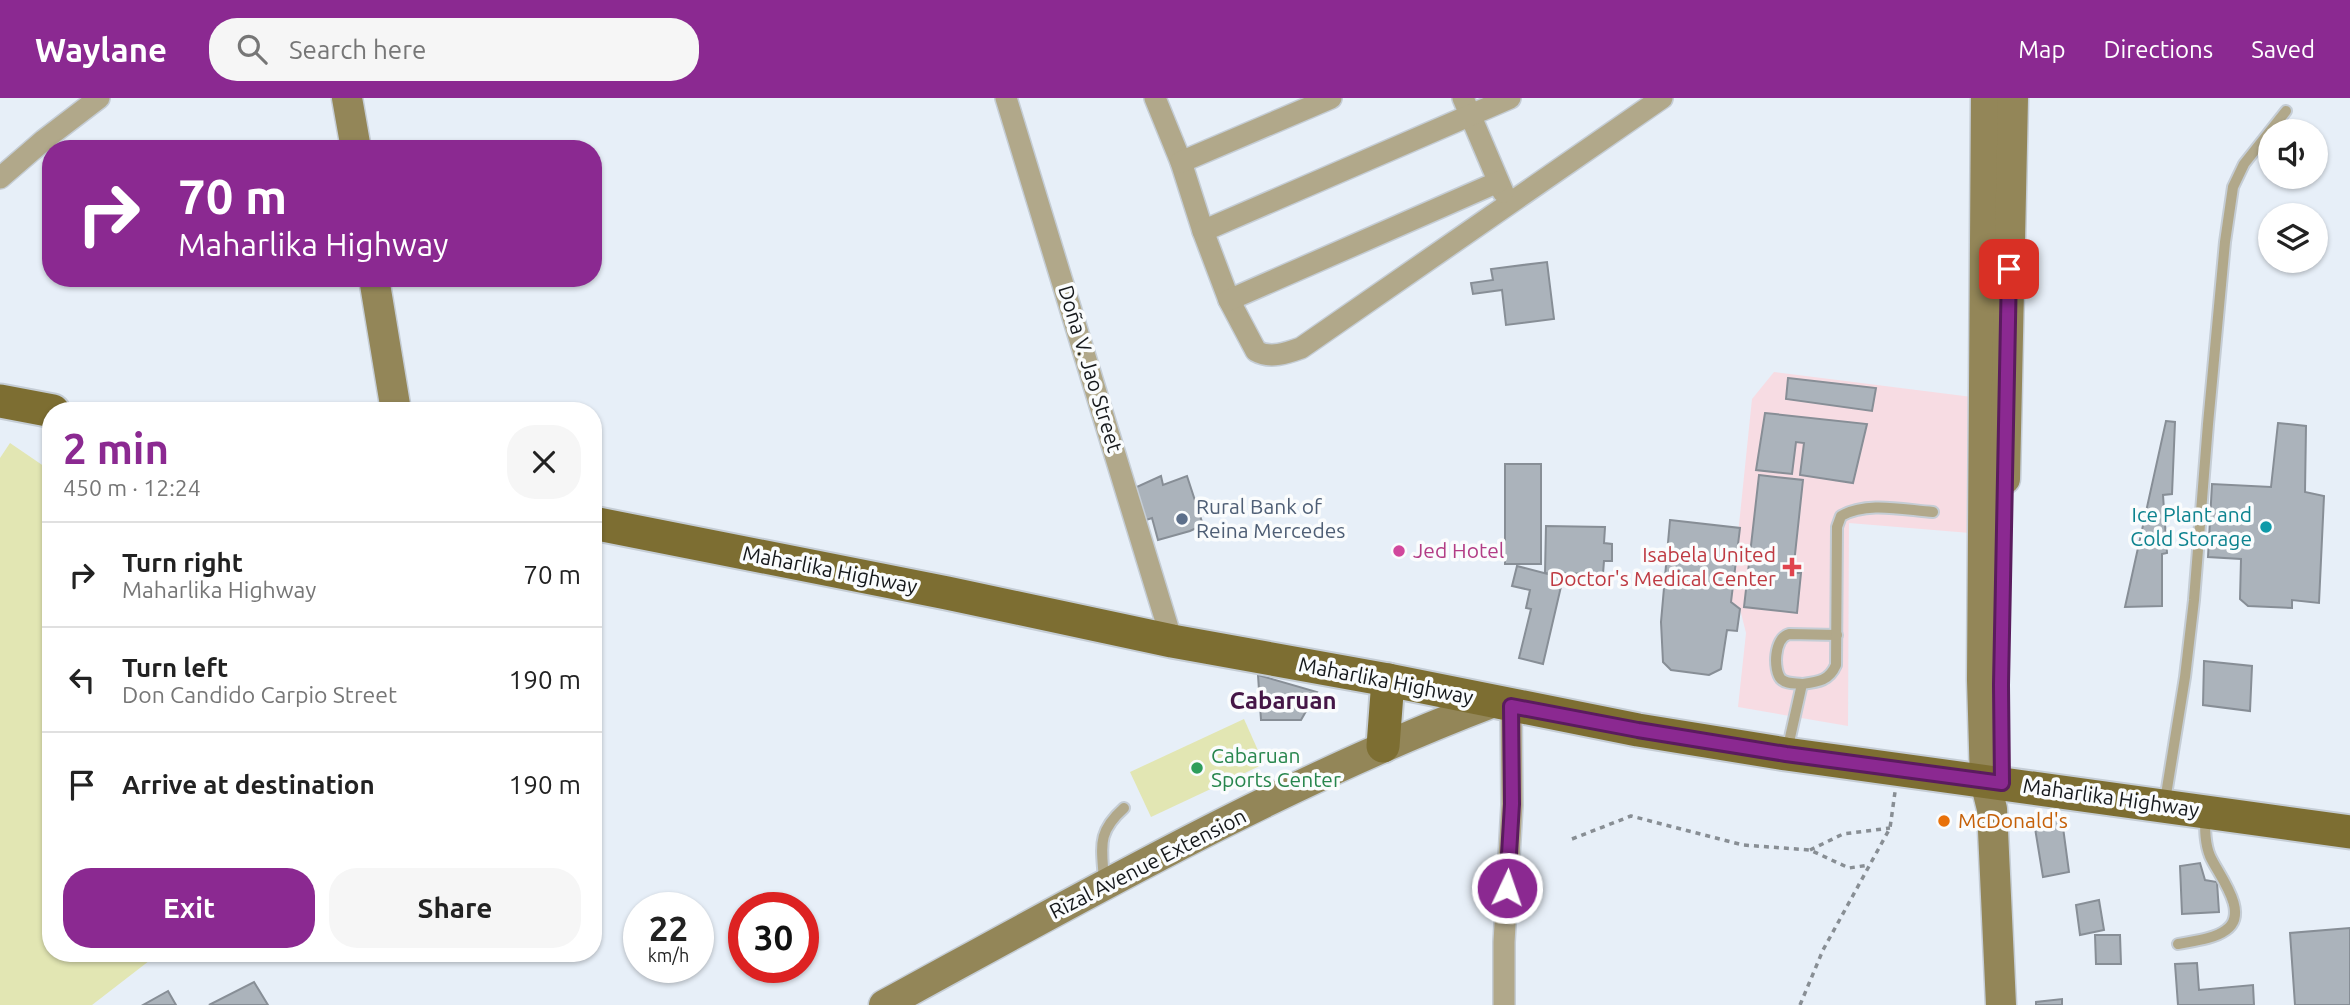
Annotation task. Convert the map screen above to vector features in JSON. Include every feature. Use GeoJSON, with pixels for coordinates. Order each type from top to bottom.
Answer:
{"type":"FeatureCollection","features":[{"type":"Feature","properties":{"kind":"main road"},"geometry":{"type":"LineString","coordinates":[[0,401],[42,409]]}},
{"type":"Feature","properties":{"kind":"main road","name":"Maharlika Highway"},"geometry":{"type":"LineString","coordinates":[[602,525],[1172,641],[1388,680],[1638,730],[1898,769],[1993,791],[2164,805],[2350,832]]}},
{"type":"Feature","properties":{"kind":"main road"},"geometry":{"type":"LineString","coordinates":[[1382,746],[1388,680]]}},
{"type":"Feature","properties":{"kind":"street"},"geometry":{"type":"LineString","coordinates":[[44,140],[99,98]]}},
{"type":"Feature","properties":{"kind":"street"},"geometry":{"type":"LineString","coordinates":[[347,98],[354,140]]}},
{"type":"Feature","properties":{"kind":"street","name":"Doña V. Jao Street"},"geometry":{"type":"LineString","coordinates":[[1006,98],[1172,641]]}},
{"type":"Feature","properties":{"kind":"street"},"geometry":{"type":"LineString","coordinates":[[1155,98],[1181,162],[1229,300],[1256,351],[1262,355],[1285,354],[1301,348],[1662,98]]}},
{"type":"Feature","properties":{"kind":"street"},"geometry":{"type":"LineString","coordinates":[[1181,162],[1331,98]]}},
{"type":"Feature","properties":{"kind":"street"},"geometry":{"type":"LineString","coordinates":[[1203,231],[1466,107],[1510,98]]}},
{"type":"Feature","properties":{"kind":"street"},"geometry":{"type":"LineString","coordinates":[[1986,98],[1982,680],[1993,791],[2001,1005]]}},
{"type":"Feature","properties":{"kind":"street"},"geometry":{"type":"LineString","coordinates":[[1993,791],[2003,546],[2013,98]]}},
{"type":"Feature","properties":{"kind":"street"},"geometry":{"type":"LineString","coordinates":[[1466,107],[1508,204]]}},
{"type":"Feature","properties":{"kind":"street"},"geometry":{"type":"LineString","coordinates":[[0,178],[42,142]]}},
{"type":"Feature","properties":{"kind":"street"},"geometry":{"type":"LineString","coordinates":[[1229,300],[1498,182]]}},
{"type":"Feature","properties":{"kind":"street"},"geometry":{"type":"LineString","coordinates":[[375,287],[395,402]]}},
{"type":"Feature","properties":{"kind":"street"},"geometry":{"type":"LineString","coordinates":[[1502,704],[1512,804],[1504,942],[1504,1005]]}},
{"type":"Feature","properties":{"kind":"street","name":"Rizal Avenue Extension"},"geometry":{"type":"LineString","coordinates":[[884,1005],[919,996],[1104,886],[1382,746],[1502,704]]}},
{"type":"Feature","properties":{"kind":"lane"},"geometry":{"type":"LineString","coordinates":[[2164,805],[2185,677],[2225,242],[2233,187],[2244,164],[2286,111]]}},
{"type":"Feature","properties":{"kind":"lane"},"geometry":{"type":"LineString","coordinates":[[1837,635],[1782,636],[1779,640],[1779,677],[1785,682],[1802,684],[1824,681],[1836,665],[1837,635],[1838,527],[1841,516],[1869,508],[1933,512]]}},
{"type":"Feature","properties":{"kind":"lane"},"geometry":{"type":"LineString","coordinates":[[1786,754],[1802,684]]}},
{"type":"Feature","properties":{"kind":"lane"},"geometry":{"type":"LineString","coordinates":[[1104,886],[1102,850],[1105,830],[1110,820],[1124,808]]}},
{"type":"Feature","properties":{"kind":"lane"},"geometry":{"type":"LineString","coordinates":[[2178,944],[2219,934],[2229,929],[2234,921],[2234,905],[2229,887],[2210,856],[2205,811]]}},
{"type":"Feature","properties":{"kind":"path"},"geometry":{"type":"LineString","coordinates":[[1800,1005],[1823,950],[1890,828],[1898,769]]}},
{"type":"Feature","properties":{"kind":"path"},"geometry":{"type":"LineString","coordinates":[[1572,839],[1631,816],[1743,845],[1810,850],[1849,868],[1869,865]]}},
{"type":"Feature","properties":{"kind":"path"},"geometry":{"type":"LineString","coordinates":[[1810,850],[1843,834],[1890,828]]}},
{"type":"Feature","properties":{"kind":"shaded area","name":"Isabela United Doctor's Medical Center"},"geometry":{"type":"Polygon","coordinates":[[[1774,372],[1972,397],[1970,533],[1849,523],[1848,726],[1738,707],[1746,633],[1740,609],[1731,602],[1752,399],[1774,372]]]}},
{"type":"Feature","properties":{"kind":"green space"},"geometry":{"type":"Polygon","coordinates":[[[10,443],[42,465],[42,962],[148,962],[92,1005],[0,1005],[0,458],[10,443]]]}},
{"type":"Feature","properties":{"kind":"green space","name":"Cabaruan Sports Center"},"geometry":{"type":"Polygon","coordinates":[[[1244,719],[1264,764],[1151,817],[1130,772],[1244,719]]]}},
{"type":"Feature","properties":{"kind":"building"},"geometry":{"type":"Polygon","coordinates":[[[1547,262],[1554,319],[1506,325],[1502,290],[1473,294],[1471,283],[1493,280],[1491,269],[1547,262]]]}},
{"type":"Feature","properties":{"kind":"building"},"geometry":{"type":"Polygon","coordinates":[[[1788,378],[1876,388],[1872,411],[1786,399],[1788,378]]]}},
{"type":"Feature","properties":{"kind":"building"},"geometry":{"type":"Polygon","coordinates":[[[1765,413],[1867,424],[1853,483],[1800,475],[1804,443],[1796,442],[1792,474],[1756,470],[1765,413]]]}},
{"type":"Feature","properties":{"kind":"building"},"geometry":{"type":"Polygon","coordinates":[[[2166,421],[2175,422],[2172,494],[2163,495],[2167,553],[2162,554],[2162,606],[2125,607],[2166,421]]]}},
{"type":"Feature","properties":{"kind":"building","name":"Ice Plant and Cold Storage"},"geometry":{"type":"Polygon","coordinates":[[[2278,423],[2306,426],[2305,492],[2324,496],[2319,603],[2292,600],[2292,608],[2248,606],[2240,599],[2241,559],[2208,557],[2212,484],[2271,487],[2278,423]]]}},
{"type":"Feature","properties":{"kind":"building"},"geometry":{"type":"Polygon","coordinates":[[[1505,464],[1541,464],[1541,564],[1505,564],[1505,464]]]}},
{"type":"Feature","properties":{"kind":"building"},"geometry":{"type":"Polygon","coordinates":[[[1759,475],[1803,480],[1793,573],[1801,573],[1797,613],[1744,607],[1759,475]]]}},
{"type":"Feature","properties":{"kind":"building"},"geometry":{"type":"Polygon","coordinates":[[[1161,476],[1163,485],[1187,476],[1203,525],[1158,540],[1152,518],[1140,522],[1130,490],[1161,476]]]}},
{"type":"Feature","properties":{"kind":"building"},"geometry":{"type":"Polygon","coordinates":[[[1670,520],[1740,528],[1731,602],[1740,609],[1737,631],[1727,630],[1721,669],[1709,675],[1671,670],[1663,662],[1661,622],[1670,520]]]}},
{"type":"Feature","properties":{"kind":"building"},"geometry":{"type":"Polygon","coordinates":[[[1546,526],[1605,527],[1604,543],[1612,544],[1612,561],[1604,561],[1603,574],[1545,573],[1546,526]]]}},
{"type":"Feature","properties":{"kind":"building"},"geometry":{"type":"Polygon","coordinates":[[[1517,566],[1563,578],[1543,664],[1519,658],[1531,609],[1526,608],[1530,590],[1512,586],[1517,566]]]}},
{"type":"Feature","properties":{"kind":"building"},"geometry":{"type":"Polygon","coordinates":[[[2204,661],[2252,666],[2250,711],[2203,705],[2204,661]]]}},
{"type":"Feature","properties":{"kind":"building"},"geometry":{"type":"Polygon","coordinates":[[[1258,675],[1317,692],[1301,720],[1261,720],[1258,675]]]}},
{"type":"Feature","properties":{"kind":"building"},"geometry":{"type":"Polygon","coordinates":[[[2033,816],[2062,820],[2069,872],[2043,877],[2033,816]]]}},
{"type":"Feature","properties":{"kind":"building"},"geometry":{"type":"Polygon","coordinates":[[[2200,863],[2205,880],[2217,882],[2219,912],[2182,914],[2180,866],[2200,863]]]}},
{"type":"Feature","properties":{"kind":"building"},"geometry":{"type":"Polygon","coordinates":[[[2099,900],[2104,930],[2080,935],[2076,905],[2099,900]]]}},
{"type":"Feature","properties":{"kind":"building"},"geometry":{"type":"Polygon","coordinates":[[[2350,928],[2350,1005],[2295,1005],[2290,933],[2350,928]]]}},
{"type":"Feature","properties":{"kind":"building"},"geometry":{"type":"Polygon","coordinates":[[[2095,935],[2120,935],[2121,964],[2096,964],[2095,935]]]}},
{"type":"Feature","properties":{"kind":"building"},"geometry":{"type":"Polygon","coordinates":[[[2197,963],[2199,990],[2253,985],[2254,1005],[2178,1005],[2175,964],[2197,963]]]}},
{"type":"Feature","properties":{"kind":"building"},"geometry":{"type":"Polygon","coordinates":[[[254,982],[268,1005],[209,1005],[254,982]]]}},
{"type":"Feature","properties":{"kind":"building"},"geometry":{"type":"Polygon","coordinates":[[[168,991],[176,1005],[143,1005],[168,991]]]}},
{"type":"Feature","properties":{"kind":"building"},"geometry":{"type":"Polygon","coordinates":[[[2062,999],[2062,1005],[2036,1005],[2036,1002],[2062,999]]]}},
{"type":"Feature","properties":{"kind":"place","name":"Rural Bank of Reina Mercedes"},"geometry":{"type":"Point","coordinates":[1182,519]}},
{"type":"Feature","properties":{"kind":"place","name":"Ice Plant and Cold Storage"},"geometry":{"type":"Point","coordinates":[2266,527]}},
{"type":"Feature","properties":{"kind":"place","name":"Jed Hotel"},"geometry":{"type":"Point","coordinates":[1399,551]}},
{"type":"Feature","properties":{"kind":"place","name":"Isabela United Doctor's Medical Center"},"geometry":{"type":"Point","coordinates":[1792,567]}},
{"type":"Feature","properties":{"kind":"place","name":"Cabaruan Sports Center"},"geometry":{"type":"Point","coordinates":[1197,768]}},
{"type":"Feature","properties":{"kind":"place","name":"McDonald's"},"geometry":{"type":"Point","coordinates":[1944,821]}},
{"type":"Feature","properties":{"kind":"district","name":"Cabaruan"},"geometry":{"type":"Point","coordinates":[1283,701]}},
{"type":"Feature","properties":{"kind":"route"},"geometry":{"type":"LineString","coordinates":[[1507,888],[1512,804],[1511,706],[1786,754],[2002,783],[2001,685],[2009,269]]}}]}
